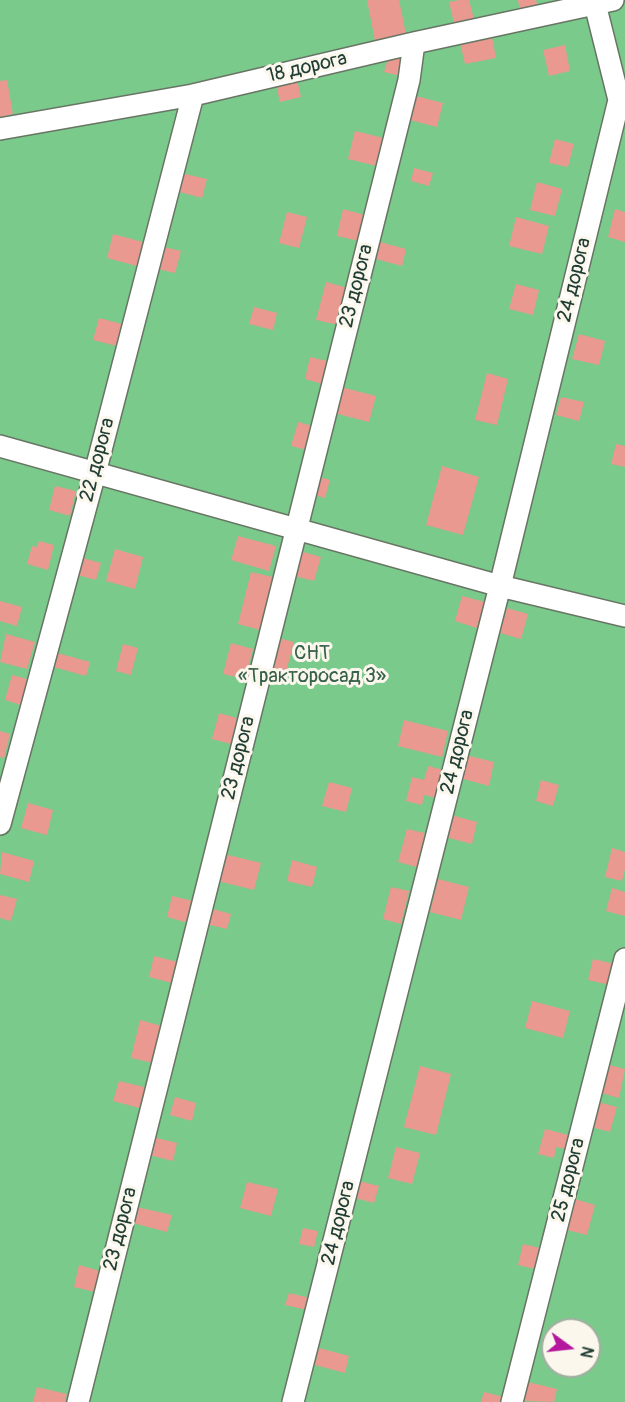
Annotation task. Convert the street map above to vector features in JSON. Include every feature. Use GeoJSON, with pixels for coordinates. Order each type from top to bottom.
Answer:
{"type":"FeatureCollection","features":[{"type":"Feature","properties":{"kind":"street","name":"18 дорога"},"geometry":{"type":"LineString","coordinates":[[0,129],[193,96],[601,1]]}},
{"type":"Feature","properties":{"kind":"street"},"geometry":{"type":"LineString","coordinates":[[601,1],[622,100]]}},
{"type":"Feature","properties":{"kind":"street","name":"23 дорога"},"geometry":{"type":"LineString","coordinates":[[78,1402],[409,80],[414,43]]}},
{"type":"Feature","properties":{"kind":"street","name":"22 дорога"},"geometry":{"type":"LineString","coordinates":[[0,824],[95,473],[193,96]]}},
{"type":"Feature","properties":{"kind":"street","name":"24 дорога"},"geometry":{"type":"LineString","coordinates":[[293,1402],[622,100]]}},
{"type":"Feature","properties":{"kind":"street"},"geometry":{"type":"LineString","coordinates":[[0,446],[500,586],[625,616]]}},
{"type":"Feature","properties":{"kind":"street","name":"25 дорога"},"geometry":{"type":"LineString","coordinates":[[512,1402],[625,959]]}},
{"type":"Feature","properties":{"kind":"green space","name":"СНТ «Тракторосад 3»"},"geometry":{"type":"Polygon","coordinates":[[[0,0],[625,0],[625,1402],[0,1402],[0,0]]]}},
{"type":"Feature","properties":{"kind":"building"},"geometry":{"type":"Polygon","coordinates":[[[367,0],[399,0],[406,34],[375,41],[367,0]]]}},
{"type":"Feature","properties":{"kind":"building"},"geometry":{"type":"Polygon","coordinates":[[[469,0],[475,23],[455,27],[449,2],[469,0]]]}},
{"type":"Feature","properties":{"kind":"building"},"geometry":{"type":"Polygon","coordinates":[[[518,0],[536,0],[538,8],[520,12],[518,0]]]}},
{"type":"Feature","properties":{"kind":"building"},"geometry":{"type":"Polygon","coordinates":[[[492,37],[496,58],[465,64],[460,43],[492,37]]]}},
{"type":"Feature","properties":{"kind":"building"},"geometry":{"type":"Polygon","coordinates":[[[565,45],[570,71],[549,76],[543,50],[565,45]]]}},
{"type":"Feature","properties":{"kind":"building"},"geometry":{"type":"Polygon","coordinates":[[[390,53],[405,57],[401,76],[384,72],[390,53]]]}},
{"type":"Feature","properties":{"kind":"building"},"geometry":{"type":"Polygon","coordinates":[[[296,75],[301,97],[280,102],[275,80],[296,75]]]}},
{"type":"Feature","properties":{"kind":"building"},"geometry":{"type":"Polygon","coordinates":[[[7,80],[13,114],[0,117],[0,81],[7,80]]]}},
{"type":"Feature","properties":{"kind":"building"},"geometry":{"type":"Polygon","coordinates":[[[412,95],[443,103],[437,127],[406,119],[412,95]]]}},
{"type":"Feature","properties":{"kind":"building"},"geometry":{"type":"Polygon","coordinates":[[[355,131],[384,138],[377,166],[348,159],[355,131]]]}},
{"type":"Feature","properties":{"kind":"building"},"geometry":{"type":"Polygon","coordinates":[[[555,139],[574,144],[568,167],[549,163],[555,139]]]}},
{"type":"Feature","properties":{"kind":"building"},"geometry":{"type":"Polygon","coordinates":[[[414,168],[433,173],[429,186],[411,181],[414,168]]]}},
{"type":"Feature","properties":{"kind":"building"},"geometry":{"type":"Polygon","coordinates":[[[181,173],[207,179],[202,198],[176,191],[181,173]]]}},
{"type":"Feature","properties":{"kind":"building"},"geometry":{"type":"Polygon","coordinates":[[[537,182],[562,189],[555,216],[530,210],[537,182]]]}},
{"type":"Feature","properties":{"kind":"building"},"geometry":{"type":"Polygon","coordinates":[[[343,209],[365,215],[359,241],[337,236],[343,209]]]}},
{"type":"Feature","properties":{"kind":"building"},"geometry":{"type":"Polygon","coordinates":[[[615,209],[625,212],[625,242],[608,237],[615,209]]]}},
{"type":"Feature","properties":{"kind":"building"},"geometry":{"type":"Polygon","coordinates":[[[287,212],[307,217],[299,248],[279,243],[287,212]]]}},
{"type":"Feature","properties":{"kind":"building"},"geometry":{"type":"Polygon","coordinates":[[[516,217],[549,226],[542,254],[509,246],[516,217]]]}},
{"type":"Feature","properties":{"kind":"building"},"geometry":{"type":"Polygon","coordinates":[[[113,234],[143,242],[137,266],[107,258],[113,234]]]}},
{"type":"Feature","properties":{"kind":"building"},"geometry":{"type":"Polygon","coordinates":[[[380,242],[406,249],[402,266],[376,259],[380,242]]]}},
{"type":"Feature","properties":{"kind":"building"},"geometry":{"type":"Polygon","coordinates":[[[164,247],[181,251],[175,273],[158,269],[164,247]]]}},
{"type":"Feature","properties":{"kind":"building"},"geometry":{"type":"Polygon","coordinates":[[[326,282],[348,288],[339,325],[316,320],[326,282]]]}},
{"type":"Feature","properties":{"kind":"building"},"geometry":{"type":"Polygon","coordinates":[[[516,284],[539,290],[533,315],[509,309],[516,284]]]}},
{"type":"Feature","properties":{"kind":"building"},"geometry":{"type":"Polygon","coordinates":[[[254,307],[277,313],[273,330],[249,324],[254,307]]]}},
{"type":"Feature","properties":{"kind":"building"},"geometry":{"type":"Polygon","coordinates":[[[99,318],[122,324],[117,346],[93,340],[99,318]]]}},
{"type":"Feature","properties":{"kind":"building"},"geometry":{"type":"Polygon","coordinates":[[[579,334],[605,341],[599,365],[572,359],[579,334]]]}},
{"type":"Feature","properties":{"kind":"building"},"geometry":{"type":"Polygon","coordinates":[[[310,357],[332,362],[326,385],[305,379],[310,357]]]}},
{"type":"Feature","properties":{"kind":"building"},"geometry":{"type":"Polygon","coordinates":[[[487,373],[508,379],[497,425],[475,420],[487,373]]]}},
{"type":"Feature","properties":{"kind":"building"},"geometry":{"type":"Polygon","coordinates":[[[341,387],[376,396],[369,422],[334,413],[341,387]]]}},
{"type":"Feature","properties":{"kind":"building"},"geometry":{"type":"Polygon","coordinates":[[[561,397],[584,402],[579,421],[556,415],[561,397]]]}},
{"type":"Feature","properties":{"kind":"building"},"geometry":{"type":"Polygon","coordinates":[[[298,422],[313,426],[307,450],[291,446],[298,422]]]}},
{"type":"Feature","properties":{"kind":"building"},"geometry":{"type":"Polygon","coordinates":[[[616,444],[625,446],[625,467],[611,464],[616,444]]]}},
{"type":"Feature","properties":{"kind":"building"},"geometry":{"type":"Polygon","coordinates":[[[442,466],[479,477],[463,535],[426,525],[442,466]]]}},
{"type":"Feature","properties":{"kind":"building"},"geometry":{"type":"Polygon","coordinates":[[[316,476],[330,480],[325,498],[311,494],[316,476]]]}},
{"type":"Feature","properties":{"kind":"building"},"geometry":{"type":"Polygon","coordinates":[[[55,486],[76,491],[70,516],[49,510],[55,486]]]}},
{"type":"Feature","properties":{"kind":"building"},"geometry":{"type":"Polygon","coordinates":[[[238,536],[276,546],[269,571],[231,560],[238,536]]]}},
{"type":"Feature","properties":{"kind":"building"},"geometry":{"type":"Polygon","coordinates":[[[39,541],[54,545],[48,570],[27,564],[32,546],[37,547],[39,541]]]}},
{"type":"Feature","properties":{"kind":"building"},"geometry":{"type":"Polygon","coordinates":[[[115,549],[143,557],[135,589],[106,581],[115,549]]]}},
{"type":"Feature","properties":{"kind":"building"},"geometry":{"type":"Polygon","coordinates":[[[296,550],[321,557],[314,581],[290,575],[296,550]]]}},
{"type":"Feature","properties":{"kind":"building"},"geometry":{"type":"Polygon","coordinates":[[[79,557],[101,563],[96,580],[74,574],[79,557]]]}},
{"type":"Feature","properties":{"kind":"building"},"geometry":{"type":"Polygon","coordinates":[[[251,572],[273,577],[260,630],[238,624],[251,572]]]}},
{"type":"Feature","properties":{"kind":"building"},"geometry":{"type":"Polygon","coordinates":[[[462,596],[485,602],[477,628],[455,621],[462,596]]]}},
{"type":"Feature","properties":{"kind":"building"},"geometry":{"type":"Polygon","coordinates":[[[0,601],[22,607],[17,626],[0,621],[0,601]]]}},
{"type":"Feature","properties":{"kind":"building"},"geometry":{"type":"Polygon","coordinates":[[[507,608],[528,614],[521,639],[500,633],[507,608]]]}},
{"type":"Feature","properties":{"kind":"building"},"geometry":{"type":"Polygon","coordinates":[[[6,634],[35,642],[27,669],[0,662],[6,634]]]}},
{"type":"Feature","properties":{"kind":"building"},"geometry":{"type":"Polygon","coordinates":[[[275,637],[294,642],[284,680],[265,676],[275,637]]]}},
{"type":"Feature","properties":{"kind":"building"},"geometry":{"type":"Polygon","coordinates":[[[231,643],[253,649],[245,679],[223,674],[231,643]]]}},
{"type":"Feature","properties":{"kind":"building"},"geometry":{"type":"Polygon","coordinates":[[[123,644],[138,648],[131,675],[116,671],[123,644]]]}},
{"type":"Feature","properties":{"kind":"building"},"geometry":{"type":"Polygon","coordinates":[[[54,652],[90,662],[86,676],[50,666],[54,652]]]}},
{"type":"Feature","properties":{"kind":"building"},"geometry":{"type":"Polygon","coordinates":[[[12,675],[31,680],[24,706],[5,700],[12,675]]]}},
{"type":"Feature","properties":{"kind":"building"},"geometry":{"type":"Polygon","coordinates":[[[219,713],[237,718],[231,744],[212,739],[219,713]]]}},
{"type":"Feature","properties":{"kind":"building"},"geometry":{"type":"Polygon","coordinates":[[[404,720],[448,731],[442,757],[398,746],[404,720]]]}},
{"type":"Feature","properties":{"kind":"building"},"geometry":{"type":"Polygon","coordinates":[[[0,731],[10,734],[4,758],[0,757],[0,731]]]}},
{"type":"Feature","properties":{"kind":"building"},"geometry":{"type":"Polygon","coordinates":[[[466,755],[494,762],[489,786],[460,778],[466,755]]]}},
{"type":"Feature","properties":{"kind":"building"},"geometry":{"type":"Polygon","coordinates":[[[428,766],[444,770],[437,798],[424,795],[422,805],[406,801],[412,777],[424,780],[428,766]]]}},
{"type":"Feature","properties":{"kind":"building"},"geometry":{"type":"Polygon","coordinates":[[[541,780],[559,785],[553,806],[536,801],[541,780]]]}},
{"type":"Feature","properties":{"kind":"building"},"geometry":{"type":"Polygon","coordinates":[[[329,782],[352,788],[346,812],[322,806],[329,782]]]}},
{"type":"Feature","properties":{"kind":"building"},"geometry":{"type":"Polygon","coordinates":[[[28,803],[53,810],[47,835],[21,828],[28,803]]]}},
{"type":"Feature","properties":{"kind":"building"},"geometry":{"type":"Polygon","coordinates":[[[451,815],[477,822],[472,844],[445,837],[451,815]]]}},
{"type":"Feature","properties":{"kind":"building"},"geometry":{"type":"Polygon","coordinates":[[[407,829],[425,833],[417,867],[398,862],[407,829]]]}},
{"type":"Feature","properties":{"kind":"building"},"geometry":{"type":"Polygon","coordinates":[[[612,848],[625,852],[622,881],[605,877],[612,848]]]}},
{"type":"Feature","properties":{"kind":"building"},"geometry":{"type":"Polygon","coordinates":[[[2,852],[34,861],[29,882],[0,874],[2,852]]]}},
{"type":"Feature","properties":{"kind":"building"},"geometry":{"type":"Polygon","coordinates":[[[224,854],[261,863],[254,890],[218,881],[224,854]]]}},
{"type":"Feature","properties":{"kind":"building"},"geometry":{"type":"Polygon","coordinates":[[[292,860],[317,867],[312,887],[287,881],[292,860]]]}},
{"type":"Feature","properties":{"kind":"building"},"geometry":{"type":"Polygon","coordinates":[[[438,879],[469,887],[461,920],[430,912],[438,879]]]}},
{"type":"Feature","properties":{"kind":"building"},"geometry":{"type":"Polygon","coordinates":[[[391,887],[409,891],[401,924],[383,919],[391,887]]]}},
{"type":"Feature","properties":{"kind":"building"},"geometry":{"type":"Polygon","coordinates":[[[612,888],[625,892],[625,916],[606,911],[612,888]]]}},
{"type":"Feature","properties":{"kind":"building"},"geometry":{"type":"Polygon","coordinates":[[[0,895],[17,899],[11,921],[0,918],[0,895]]]}},
{"type":"Feature","properties":{"kind":"building"},"geometry":{"type":"Polygon","coordinates":[[[172,896],[193,901],[188,923],[167,917],[172,896]]]}},
{"type":"Feature","properties":{"kind":"building"},"geometry":{"type":"Polygon","coordinates":[[[209,908],[231,914],[227,929],[206,924],[209,908]]]}},
{"type":"Feature","properties":{"kind":"building"},"geometry":{"type":"Polygon","coordinates":[[[154,956],[178,962],[172,983],[149,977],[154,956]]]}},
{"type":"Feature","properties":{"kind":"building"},"geometry":{"type":"Polygon","coordinates":[[[593,959],[615,964],[610,985],[588,980],[593,959]]]}},
{"type":"Feature","properties":{"kind":"building"},"geometry":{"type":"Polygon","coordinates":[[[532,1001],[570,1011],[563,1038],[525,1028],[532,1001]]]}},
{"type":"Feature","properties":{"kind":"building"},"geometry":{"type":"Polygon","coordinates":[[[140,1020],[162,1026],[153,1063],[131,1058],[140,1020]]]}},
{"type":"Feature","properties":{"kind":"building"},"geometry":{"type":"Polygon","coordinates":[[[605,1064],[625,1069],[619,1098],[598,1092],[605,1064]]]}},
{"type":"Feature","properties":{"kind":"building"},"geometry":{"type":"Polygon","coordinates":[[[420,1066],[451,1074],[436,1135],[404,1127],[420,1066]]]}},
{"type":"Feature","properties":{"kind":"building"},"geometry":{"type":"Polygon","coordinates":[[[119,1081],[148,1088],[143,1109],[113,1101],[119,1081]]]}},
{"type":"Feature","properties":{"kind":"building"},"geometry":{"type":"Polygon","coordinates":[[[175,1097],[196,1103],[192,1121],[170,1115],[175,1097]]]}},
{"type":"Feature","properties":{"kind":"building"},"geometry":{"type":"Polygon","coordinates":[[[598,1102],[617,1107],[610,1132],[591,1127],[598,1102]]]}},
{"type":"Feature","properties":{"kind":"building"},"geometry":{"type":"Polygon","coordinates":[[[545,1129],[573,1136],[569,1150],[556,1147],[554,1158],[538,1154],[545,1129]]]}},
{"type":"Feature","properties":{"kind":"building"},"geometry":{"type":"Polygon","coordinates":[[[149,1136],[177,1143],[173,1161],[145,1154],[149,1136]]]}},
{"type":"Feature","properties":{"kind":"building"},"geometry":{"type":"Polygon","coordinates":[[[396,1147],[420,1153],[412,1184],[388,1178],[396,1147]]]}},
{"type":"Feature","properties":{"kind":"building"},"geometry":{"type":"Polygon","coordinates":[[[355,1180],[379,1186],[374,1203],[351,1197],[355,1180]]]}},
{"type":"Feature","properties":{"kind":"building"},"geometry":{"type":"Polygon","coordinates":[[[247,1182],[278,1189],[271,1216],[240,1208],[247,1182]]]}},
{"type":"Feature","properties":{"kind":"building"},"geometry":{"type":"Polygon","coordinates":[[[575,1199],[595,1205],[587,1235],[567,1230],[575,1199]]]}},
{"type":"Feature","properties":{"kind":"building"},"geometry":{"type":"Polygon","coordinates":[[[137,1207],[172,1215],[167,1232],[133,1223],[137,1207]]]}},
{"type":"Feature","properties":{"kind":"building"},"geometry":{"type":"Polygon","coordinates":[[[303,1228],[318,1231],[314,1247],[299,1244],[303,1228]]]}},
{"type":"Feature","properties":{"kind":"building"},"geometry":{"type":"Polygon","coordinates":[[[523,1244],[540,1248],[535,1269],[518,1265],[523,1244]]]}},
{"type":"Feature","properties":{"kind":"building"},"geometry":{"type":"Polygon","coordinates":[[[79,1265],[100,1271],[95,1292],[74,1287],[79,1265]]]}},
{"type":"Feature","properties":{"kind":"building"},"geometry":{"type":"Polygon","coordinates":[[[289,1293],[310,1298],[307,1310],[285,1305],[289,1293]]]}},
{"type":"Feature","properties":{"kind":"building"},"geometry":{"type":"Polygon","coordinates":[[[319,1348],[349,1356],[345,1373],[315,1365],[319,1348]]]}},
{"type":"Feature","properties":{"kind":"building"},"geometry":{"type":"Polygon","coordinates":[[[528,1382],[557,1389],[554,1402],[523,1401],[528,1382]]]}},
{"type":"Feature","properties":{"kind":"building"},"geometry":{"type":"Polygon","coordinates":[[[37,1387],[67,1394],[65,1402],[33,1402],[37,1387]]]}},
{"type":"Feature","properties":{"kind":"building"},"geometry":{"type":"Polygon","coordinates":[[[484,1392],[504,1397],[503,1402],[481,1402],[484,1392]]]}}]}
